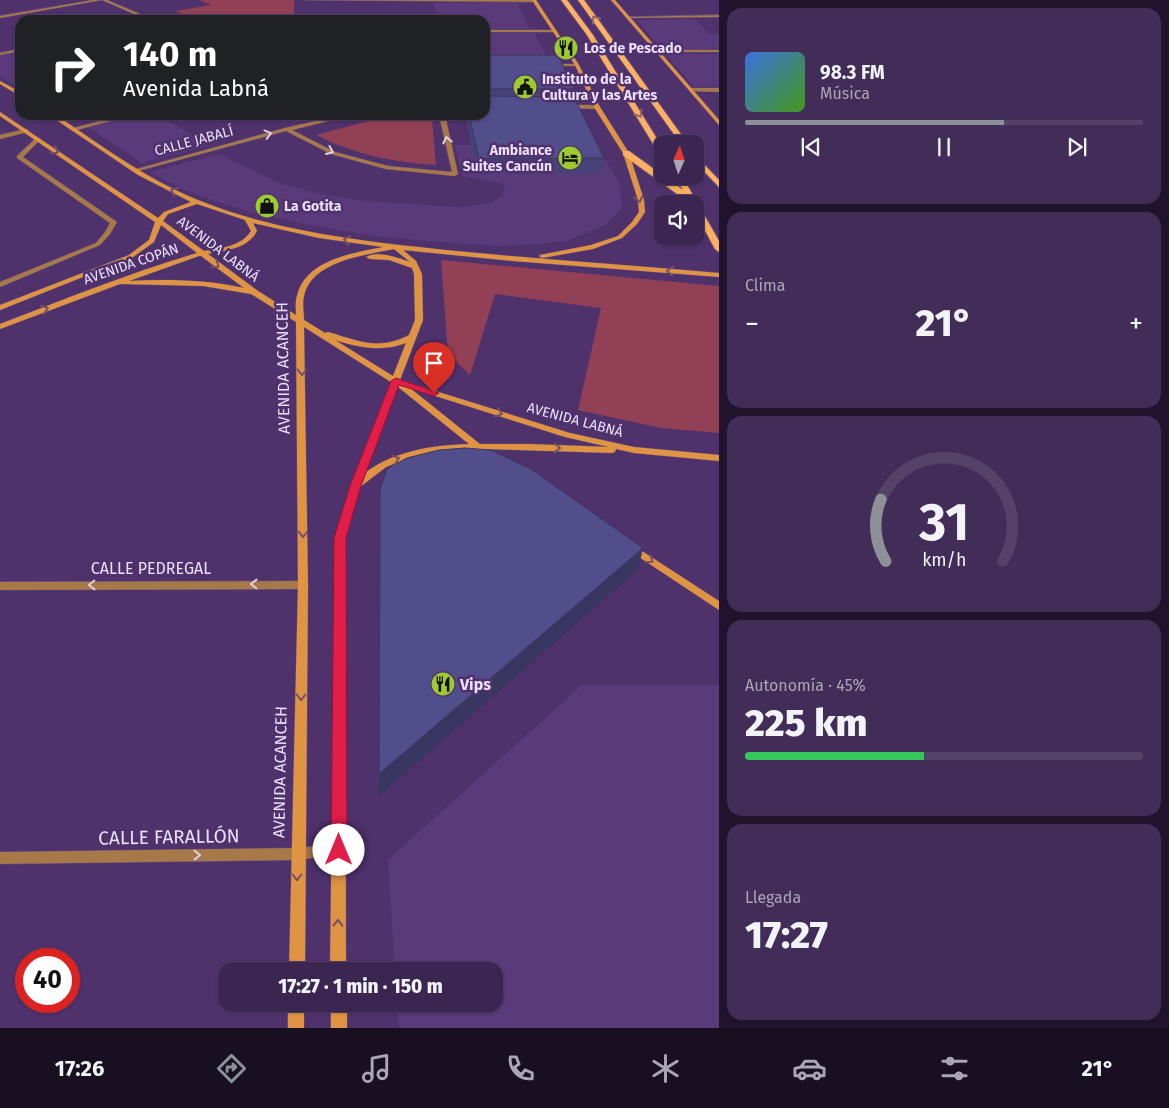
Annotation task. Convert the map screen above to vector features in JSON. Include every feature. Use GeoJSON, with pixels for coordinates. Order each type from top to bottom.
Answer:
{"type":"FeatureCollection","features":[{"type":"Feature","properties":{"kind":"main road"},"geometry":{"type":"LineString","coordinates":[[564,0],[590,35],[654,139]]}},
{"type":"Feature","properties":{"kind":"main road"},"geometry":{"type":"LineString","coordinates":[[581,0],[678,135]]}},
{"type":"Feature","properties":{"kind":"main road"},"geometry":{"type":"LineString","coordinates":[[626,153],[683,195]]}},
{"type":"Feature","properties":{"kind":"main road"},"geometry":{"type":"LineString","coordinates":[[704,168],[719,185]]}},
{"type":"Feature","properties":{"kind":"main road"},"geometry":{"type":"LineString","coordinates":[[704,222],[719,250]]}},
{"type":"Feature","properties":{"kind":"street"},"geometry":{"type":"LineString","coordinates":[[0,17],[102,0],[140,15]]}},
{"type":"Feature","properties":{"kind":"street"},"geometry":{"type":"LineString","coordinates":[[307,0],[534,0],[577,65],[597,107],[626,153],[641,200],[642,212],[636,223],[620,237],[593,247],[556,255],[501,258]]}},
{"type":"Feature","properties":{"kind":"street"},"geometry":{"type":"LineString","coordinates":[[613,0],[719,123]]}},
{"type":"Feature","properties":{"kind":"street"},"geometry":{"type":"LineString","coordinates":[[628,17],[719,16]]}},
{"type":"Feature","properties":{"kind":"street"},"geometry":{"type":"LineString","coordinates":[[490,31],[555,31]]}},
{"type":"Feature","properties":{"kind":"street"},"geometry":{"type":"LineString","coordinates":[[0,54],[15,51]]}},
{"type":"Feature","properties":{"kind":"street"},"geometry":{"type":"LineString","coordinates":[[657,51],[719,51]]}},
{"type":"Feature","properties":{"kind":"street"},"geometry":{"type":"LineString","coordinates":[[540,65],[577,65]]}},
{"type":"Feature","properties":{"kind":"street"},"geometry":{"type":"LineString","coordinates":[[0,82],[15,90]]}},
{"type":"Feature","properties":{"kind":"street"},"geometry":{"type":"LineString","coordinates":[[691,90],[719,90]]}},
{"type":"Feature","properties":{"kind":"street"},"geometry":{"type":"LineString","coordinates":[[560,107],[597,107]]}},
{"type":"Feature","properties":{"kind":"street","name":"AVENIDA LABNÁ"},"geometry":{"type":"LineString","coordinates":[[0,114],[159,221],[200,254],[255,293],[396,381],[568,435],[634,450],[719,458]]}},
{"type":"Feature","properties":{"kind":"street","name":"AVENIDA LABNÁ"},"geometry":{"type":"LineString","coordinates":[[60,120],[136,170],[196,202],[248,219],[316,234],[395,247],[501,258],[719,275]]}},
{"type":"Feature","properties":{"kind":"street"},"geometry":{"type":"LineString","coordinates":[[73,129],[110,120]]}},
{"type":"Feature","properties":{"kind":"street","name":"CALLE JABALÍ"},"geometry":{"type":"LineString","coordinates":[[136,170],[287,129],[328,120]]}},
{"type":"Feature","properties":{"kind":"street"},"geometry":{"type":"LineString","coordinates":[[287,129],[333,153],[379,166],[455,174],[443,120]]}},
{"type":"Feature","properties":{"kind":"street"},"geometry":{"type":"LineString","coordinates":[[0,137],[26,131]]}},
{"type":"Feature","properties":{"kind":"street"},"geometry":{"type":"LineString","coordinates":[[0,284],[98,244],[114,222],[19,157],[38,140]]}},
{"type":"Feature","properties":{"kind":"street","name":"AVENIDA COPÁN"},"geometry":{"type":"LineString","coordinates":[[0,308],[131,256],[152,241],[159,221],[172,210],[196,202]]}},
{"type":"Feature","properties":{"kind":"street","name":"AVENIDA COPÁN"},"geometry":{"type":"LineString","coordinates":[[0,328],[112,283],[200,254],[246,242],[255,228],[248,219]]}},
{"type":"Feature","properties":{"kind":"street"},"geometry":{"type":"LineString","coordinates":[[338,962],[340,538],[356,486],[419,320],[418,274],[414,262],[395,247]]}},
{"type":"Feature","properties":{"kind":"street","name":"AVENIDA ACANCEH"},"geometry":{"type":"LineString","coordinates":[[297,962],[303,585],[302,323],[300,310],[302,288],[318,272],[343,259],[395,247]]}},
{"type":"Feature","properties":{"kind":"street"},"geometry":{"type":"LineString","coordinates":[[343,259],[390,258],[415,266]]}},
{"type":"Feature","properties":{"kind":"street"},"geometry":{"type":"LineString","coordinates":[[112,283],[185,283],[222,286],[255,293]]}},
{"type":"Feature","properties":{"kind":"street"},"geometry":{"type":"LineString","coordinates":[[302,323],[352,343],[369,347],[388,347],[404,342],[413,336]]}},
{"type":"Feature","properties":{"kind":"street"},"geometry":{"type":"LineString","coordinates":[[396,381],[476,447],[500,462]]}},
{"type":"Feature","properties":{"kind":"street"},"geometry":{"type":"LineString","coordinates":[[356,486],[377,468],[400,457],[476,447],[634,450]]}},
{"type":"Feature","properties":{"kind":"street"},"geometry":{"type":"LineString","coordinates":[[620,540],[719,606]]}},
{"type":"Feature","properties":{"kind":"street","name":"CALLE PEDREGAL"},"geometry":{"type":"LineString","coordinates":[[0,586],[303,585]]}},
{"type":"Feature","properties":{"kind":"street","name":"CALLE FARALLÓN"},"geometry":{"type":"LineString","coordinates":[[0,858],[298,854],[339,850]]}},
{"type":"Feature","properties":{"kind":"street"},"geometry":{"type":"LineString","coordinates":[[296,1012],[296,1028]]}},
{"type":"Feature","properties":{"kind":"street"},"geometry":{"type":"LineString","coordinates":[[339,1012],[339,1028]]}},
{"type":"Feature","properties":{"kind":"shaded area"},"geometry":{"type":"Polygon","coordinates":[[[199,0],[294,0],[294,15],[184,15],[175,11],[211,5],[199,0]]]}},
{"type":"Feature","properties":{"kind":"shaded area"},"geometry":{"type":"Polygon","coordinates":[[[433,3],[517,3],[530,29],[490,29],[490,15],[437,15],[433,3]]]}},
{"type":"Feature","properties":{"kind":"shaded area"},"geometry":{"type":"Polygon","coordinates":[[[695,19],[709,34],[719,34],[719,49],[662,50],[637,20],[695,19]]]}},
{"type":"Feature","properties":{"kind":"shaded area"},"geometry":{"type":"Polygon","coordinates":[[[490,33],[535,33],[549,62],[490,62],[490,33]]]}},
{"type":"Feature","properties":{"kind":"shaded area"},"geometry":{"type":"Polygon","coordinates":[[[15,50],[15,85],[0,76],[0,52],[15,50]]]}},
{"type":"Feature","properties":{"kind":"shaded area"},"geometry":{"type":"Polygon","coordinates":[[[666,54],[719,54],[719,86],[693,86],[666,54]]]}},
{"type":"Feature","properties":{"kind":"shaded area"},"geometry":{"type":"Polygon","coordinates":[[[113,120],[167,120],[210,145],[142,163],[86,126],[113,120]]]}},
{"type":"Feature","properties":{"kind":"shaded area"},"geometry":{"type":"Polygon","coordinates":[[[372,120],[432,120],[436,165],[404,162],[374,156],[345,148],[316,135],[372,120]]]}},
{"type":"Feature","properties":{"kind":"shaded area"},"geometry":{"type":"Polygon","coordinates":[[[595,144],[620,183],[622,208],[605,225],[567,241],[538,244],[502,246],[438,242],[374,236],[309,225],[250,212],[214,201],[180,188],[150,172],[218,154],[280,183],[315,193],[365,201],[460,207],[491,203],[503,195],[505,184],[462,176],[455,145],[595,144]]]}},
{"type":"Feature","properties":{"kind":"shaded area"},"geometry":{"type":"Polygon","coordinates":[[[441,260],[719,286],[719,433],[661,428],[578,410],[601,308],[495,294],[470,375],[448,354],[441,260]]]}},
{"type":"Feature","properties":{"kind":"shaded area"},"geometry":{"type":"Polygon","coordinates":[[[582,685],[719,685],[719,1028],[399,1028],[398,1012],[503,1012],[503,962],[394,962],[388,860],[582,685]]]}},
{"type":"Feature","properties":{"kind":"building"},"geometry":{"type":"Polygon","coordinates":[[[490,55],[558,55],[574,89],[490,89],[490,55]]]}},
{"type":"Feature","properties":{"kind":"building"},"geometry":{"type":"Polygon","coordinates":[[[490,96],[574,97],[604,158],[479,159],[470,120],[490,120],[490,96]]]}},
{"type":"Feature","properties":{"kind":"building","name":"Vips"},"geometry":{"type":"Polygon","coordinates":[[[465,448],[491,450],[531,469],[643,548],[379,774],[380,489],[387,469],[407,458],[439,450],[465,448]]]}},
{"type":"Feature","properties":{"kind":"place","name":"Los de Pescado"},"geometry":{"type":"Point","coordinates":[566,48]}},
{"type":"Feature","properties":{"kind":"place","name":"Instituto de la Cultura y las Artes"},"geometry":{"type":"Point","coordinates":[525,87]}},
{"type":"Feature","properties":{"kind":"place","name":"Ambiance Suites Cancún"},"geometry":{"type":"Point","coordinates":[570,158]}},
{"type":"Feature","properties":{"kind":"place","name":"La Gotita"},"geometry":{"type":"Point","coordinates":[267,206]}},
{"type":"Feature","properties":{"kind":"place","name":"Vips"},"geometry":{"type":"Point","coordinates":[443,684]}},
{"type":"Feature","properties":{"kind":"route"},"geometry":{"type":"LineString","coordinates":[[339,850],[340,538],[356,486],[396,381],[434,393]]}}]}
